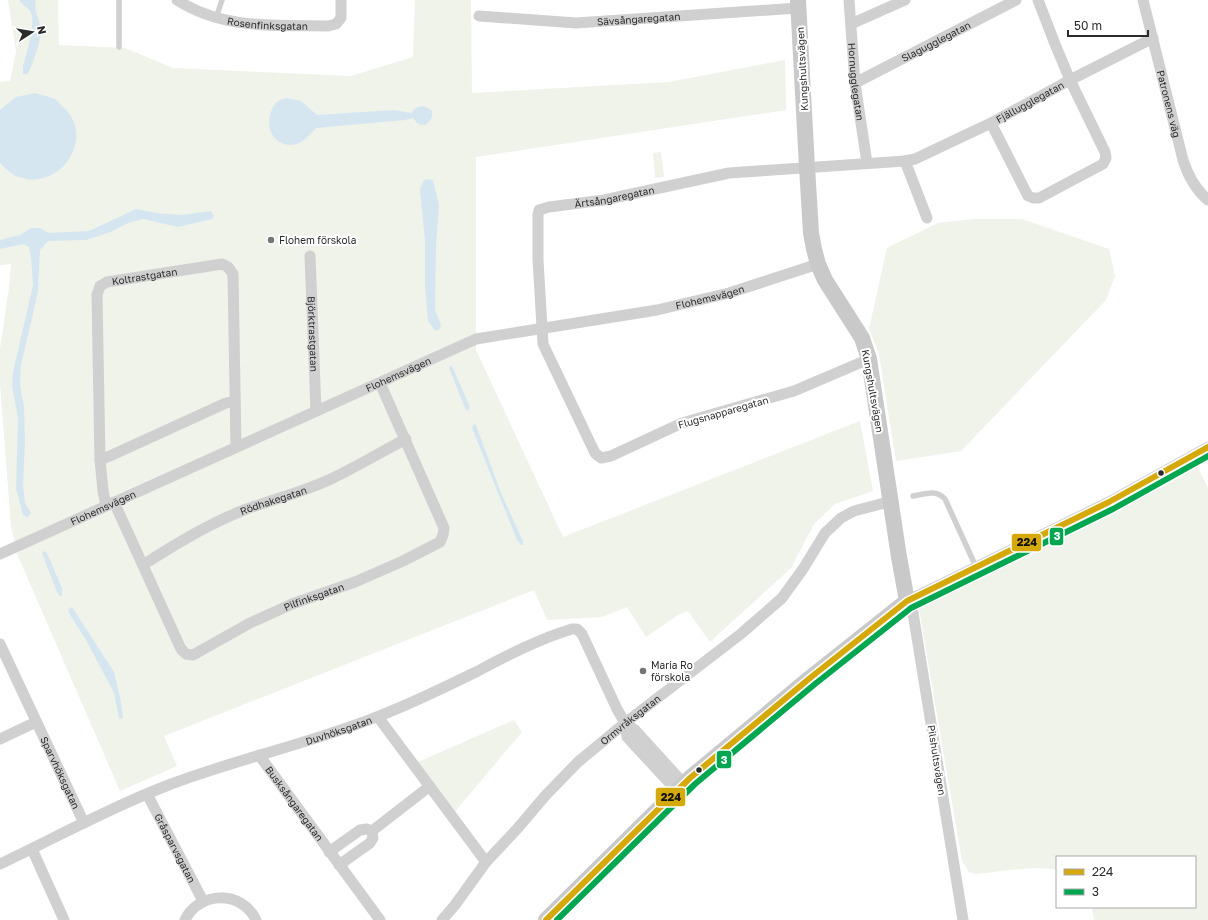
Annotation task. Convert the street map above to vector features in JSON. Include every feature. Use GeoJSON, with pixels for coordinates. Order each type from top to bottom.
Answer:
{"type":"FeatureCollection","features":[{"type":"Feature","properties":{"kind":"street","name":"Rosenfinksgatan"},"geometry":{"type":"LineString","coordinates":[[178,0],[188,7],[216,18],[235,23],[332,26],[340,21],[341,0]]}},
{"type":"Feature","properties":{"kind":"street","name":"Hornugglegatan"},"geometry":{"type":"LineString","coordinates":[[849,0],[855,83],[867,164]]}},
{"type":"Feature","properties":{"kind":"street"},"geometry":{"type":"LineString","coordinates":[[851,24],[905,0]]}},
{"type":"Feature","properties":{"kind":"street","name":"Slagugglegatan"},"geometry":{"type":"LineString","coordinates":[[855,83],[1016,0]]}},
{"type":"Feature","properties":{"kind":"street"},"geometry":{"type":"LineString","coordinates":[[990,123],[1028,196],[1033,198],[1039,198],[1103,164],[1106,158],[1105,152],[1070,80],[1038,0]]}},
{"type":"Feature","properties":{"kind":"street","name":"Patronens väg"},"geometry":{"type":"LineString","coordinates":[[1143,0],[1178,147],[1184,166],[1192,183],[1208,200]]}},
{"type":"Feature","properties":{"kind":"street","name":"Sävsångaregatan"},"geometry":{"type":"LineString","coordinates":[[480,16],[576,23],[798,4]]}},
{"type":"Feature","properties":{"kind":"street","name":"Kungshultsvägen"},"geometry":{"type":"LineString","coordinates":[[798,4],[811,233],[818,264],[825,280],[862,338],[869,360],[907,601]]}},
{"type":"Feature","properties":{"kind":"street","name":"Fjällugglegatan"},"geometry":{"type":"LineString","coordinates":[[807,167],[867,164],[915,159],[990,123],[1153,38]]}},
{"type":"Feature","properties":{"kind":"street"},"geometry":{"type":"LineString","coordinates":[[905,161],[927,218]]}},
{"type":"Feature","properties":{"kind":"street","name":"Ärtsångaregatan"},"geometry":{"type":"LineString","coordinates":[[542,328],[538,260],[539,210],[548,207],[604,200],[714,176],[807,167]]}},
{"type":"Feature","properties":{"kind":"street","name":"Björktrastgatan"},"geometry":{"type":"LineString","coordinates":[[310,256],[316,411]]}},
{"type":"Feature","properties":{"kind":"street","name":"Koltrastgatan"},"geometry":{"type":"LineString","coordinates":[[110,504],[103,491],[100,460],[97,295],[100,286],[107,282],[222,264],[228,267],[233,274],[236,447]]}},
{"type":"Feature","properties":{"kind":"street","name":"Flohemsvägen"},"geometry":{"type":"LineString","coordinates":[[0,554],[476,339],[670,307],[729,293],[818,264]]}},
{"type":"Feature","properties":{"kind":"street","name":"Flugsnapparegatan"},"geometry":{"type":"LineString","coordinates":[[542,328],[543,344],[546,352],[595,453],[601,458],[611,456],[682,423],[794,391],[869,360]]}},
{"type":"Feature","properties":{"kind":"street","name":"Pilfinksgatan"},"geometry":{"type":"LineString","coordinates":[[110,504],[143,565],[181,649],[186,654],[193,655],[250,623],[292,604],[355,582],[440,542],[444,528],[380,383]]}},
{"type":"Feature","properties":{"kind":"street"},"geometry":{"type":"LineString","coordinates":[[100,460],[226,403],[235,401]]}},
{"type":"Feature","properties":{"kind":"street","name":"Rödhakegatan"},"geometry":{"type":"LineString","coordinates":[[143,565],[197,532],[243,511],[294,494],[333,478],[406,439]]}},
{"type":"Feature","properties":{"kind":"street"},"geometry":{"type":"LineString","coordinates":[[546,920],[680,788],[718,754],[907,601],[1109,502],[1207,450]]}},
{"type":"Feature","properties":{"kind":"street","name":"Ormvråksgatan"},"geometry":{"type":"LineString","coordinates":[[442,920],[455,905],[486,862],[545,796],[578,762],[625,723],[742,633],[782,598],[803,569],[825,533],[841,518],[854,511],[892,501]]}},
{"type":"Feature","properties":{"kind":"street","name":"Pilshultsvägen"},"geometry":{"type":"LineString","coordinates":[[907,601],[913,613],[963,920]]}},
{"type":"Feature","properties":{"kind":"street","name":"Duvhöksgatan"},"geometry":{"type":"LineString","coordinates":[[0,864],[165,786],[207,771],[330,735],[378,717],[427,696],[517,651],[564,631],[577,629],[582,634],[625,723],[628,737],[680,788]]}},
{"type":"Feature","properties":{"kind":"street","name":"Sparvhöksgatan"},"geometry":{"type":"LineString","coordinates":[[0,644],[84,823]]}},
{"type":"Feature","properties":{"kind":"street"},"geometry":{"type":"LineString","coordinates":[[378,717],[486,862]]}},
{"type":"Feature","properties":{"kind":"street"},"geometry":{"type":"LineString","coordinates":[[0,739],[36,722]]}},
{"type":"Feature","properties":{"kind":"street","name":"Busksångaregatan"},"geometry":{"type":"LineString","coordinates":[[259,755],[380,920]]}},
{"type":"Feature","properties":{"kind":"street"},"geometry":{"type":"LineString","coordinates":[[372,832],[430,786]]}},
{"type":"Feature","properties":{"kind":"street","name":"Gråsparvsgatan"},"geometry":{"type":"LineString","coordinates":[[147,794],[204,901]]}},
{"type":"Feature","properties":{"kind":"street"},"geometry":{"type":"LineString","coordinates":[[329,852],[360,830],[367,829],[372,832]]}},
{"type":"Feature","properties":{"kind":"street"},"geometry":{"type":"LineString","coordinates":[[339,865],[370,843],[373,836],[372,832]]}},
{"type":"Feature","properties":{"kind":"street"},"geometry":{"type":"LineString","coordinates":[[32,849],[64,920]]}},
{"type":"Feature","properties":{"kind":"street"},"geometry":{"type":"LineString","coordinates":[[185,920],[191,911],[204,901],[218,898],[232,899],[241,903],[248,909],[256,920]]}},
{"type":"Feature","properties":{"kind":"lane"},"geometry":{"type":"LineString","coordinates":[[119,0],[119,47]]}},
{"type":"Feature","properties":{"kind":"lane"},"geometry":{"type":"LineString","coordinates":[[216,18],[222,0]]}},
{"type":"Feature","properties":{"kind":"lane"},"geometry":{"type":"LineString","coordinates":[[913,496],[937,493],[941,494],[945,499],[977,568]]}},
{"type":"Feature","properties":{"kind":"shaded area"},"geometry":{"type":"Polygon","coordinates":[[[8,0],[58,0],[59,45],[125,48],[173,68],[351,76],[413,57],[415,0],[471,0],[472,93],[669,82],[785,60],[786,110],[476,157],[476,350],[563,537],[860,421],[873,491],[835,504],[814,524],[791,568],[710,642],[688,611],[678,615],[646,637],[627,607],[602,617],[547,620],[534,590],[164,736],[177,766],[120,791],[18,556],[11,526],[0,384],[0,349],[11,264],[0,265],[0,82],[10,81],[16,51],[8,0]]]}},
{"type":"Feature","properties":{"kind":"shaded area"},"geometry":{"type":"Polygon","coordinates":[[[19,0],[36,0],[35,4],[41,27],[38,48],[28,74],[23,74],[23,67],[32,30],[32,16],[30,11],[19,0]]]}},
{"type":"Feature","properties":{"kind":"shaded area"},"geometry":{"type":"Polygon","coordinates":[[[35,93],[58,101],[72,119],[76,133],[75,147],[68,160],[58,171],[45,177],[30,179],[14,175],[0,163],[0,110],[16,97],[35,93]]]}},
{"type":"Feature","properties":{"kind":"shaded area"},"geometry":{"type":"Polygon","coordinates":[[[286,98],[301,101],[317,115],[394,110],[411,113],[416,108],[423,106],[432,111],[432,117],[425,125],[418,124],[413,118],[316,128],[301,142],[290,145],[277,140],[270,130],[269,123],[275,104],[286,98]]]}},
{"type":"Feature","properties":{"kind":"shaded area"},"geometry":{"type":"Polygon","coordinates":[[[661,152],[664,177],[655,178],[653,153],[661,152]]]}},
{"type":"Feature","properties":{"kind":"shaded area"},"geometry":{"type":"Polygon","coordinates":[[[424,180],[433,180],[439,205],[436,246],[435,310],[441,325],[440,329],[435,331],[428,321],[425,287],[425,242],[420,189],[424,180]]]}},
{"type":"Feature","properties":{"kind":"shaded area"},"geometry":{"type":"Polygon","coordinates":[[[136,209],[156,213],[181,215],[211,211],[214,216],[212,219],[178,227],[143,219],[128,223],[111,232],[86,240],[48,241],[40,250],[38,292],[21,365],[20,385],[24,407],[25,441],[23,485],[25,503],[31,513],[28,517],[23,515],[16,488],[18,418],[12,386],[13,372],[33,285],[31,257],[29,247],[23,244],[0,249],[0,240],[20,235],[31,228],[40,228],[48,233],[89,231],[136,209]]]}},
{"type":"Feature","properties":{"kind":"shaded area"},"geometry":{"type":"Polygon","coordinates":[[[974,219],[1022,219],[1109,249],[1115,276],[1106,300],[961,451],[896,461],[879,354],[869,329],[887,248],[938,223],[974,219]]]}},
{"type":"Feature","properties":{"kind":"shaded area"},"geometry":{"type":"Polygon","coordinates":[[[452,366],[470,407],[468,411],[465,408],[449,368],[452,366]]]}},
{"type":"Feature","properties":{"kind":"shaded area"},"geometry":{"type":"Polygon","coordinates":[[[474,424],[476,425],[501,493],[523,541],[523,545],[521,545],[517,540],[472,428],[474,424]]]}},
{"type":"Feature","properties":{"kind":"shaded area"},"geometry":{"type":"Polygon","coordinates":[[[1195,462],[1208,488],[1208,920],[1094,920],[1092,908],[1196,908],[1196,856],[1056,856],[1056,870],[1039,868],[1017,869],[975,874],[969,872],[962,861],[919,609],[924,601],[1046,541],[1195,462]]]}},
{"type":"Feature","properties":{"kind":"shaded area"},"geometry":{"type":"Polygon","coordinates":[[[44,551],[47,553],[62,588],[62,596],[60,596],[57,592],[42,553],[44,551]]]}},
{"type":"Feature","properties":{"kind":"shaded area"},"geometry":{"type":"Polygon","coordinates":[[[72,607],[114,672],[120,697],[123,716],[122,719],[119,718],[114,693],[86,640],[70,615],[68,610],[72,607]]]}},
{"type":"Feature","properties":{"kind":"shaded area"},"geometry":{"type":"Polygon","coordinates":[[[514,720],[522,732],[453,814],[418,762],[514,720]]]}},
{"type":"Feature","properties":{"kind":"transit line","name":"224"},"geometry":{"type":"LineString","coordinates":[[546,920],[690,778],[810,678],[907,601],[1109,502],[1208,447]]}},
{"type":"Feature","properties":{"kind":"transit line","name":"3"},"geometry":{"type":"LineString","coordinates":[[557,920],[695,784],[815,684],[911,608],[1113,509],[1208,456]]}},
{"type":"Feature","properties":{"kind":"place","name":"Flohem förskola"},"geometry":{"type":"Point","coordinates":[271,240]}},
{"type":"Feature","properties":{"kind":"place","name":"Maria Ro förskola"},"geometry":{"type":"Point","coordinates":[643,671]}}]}
